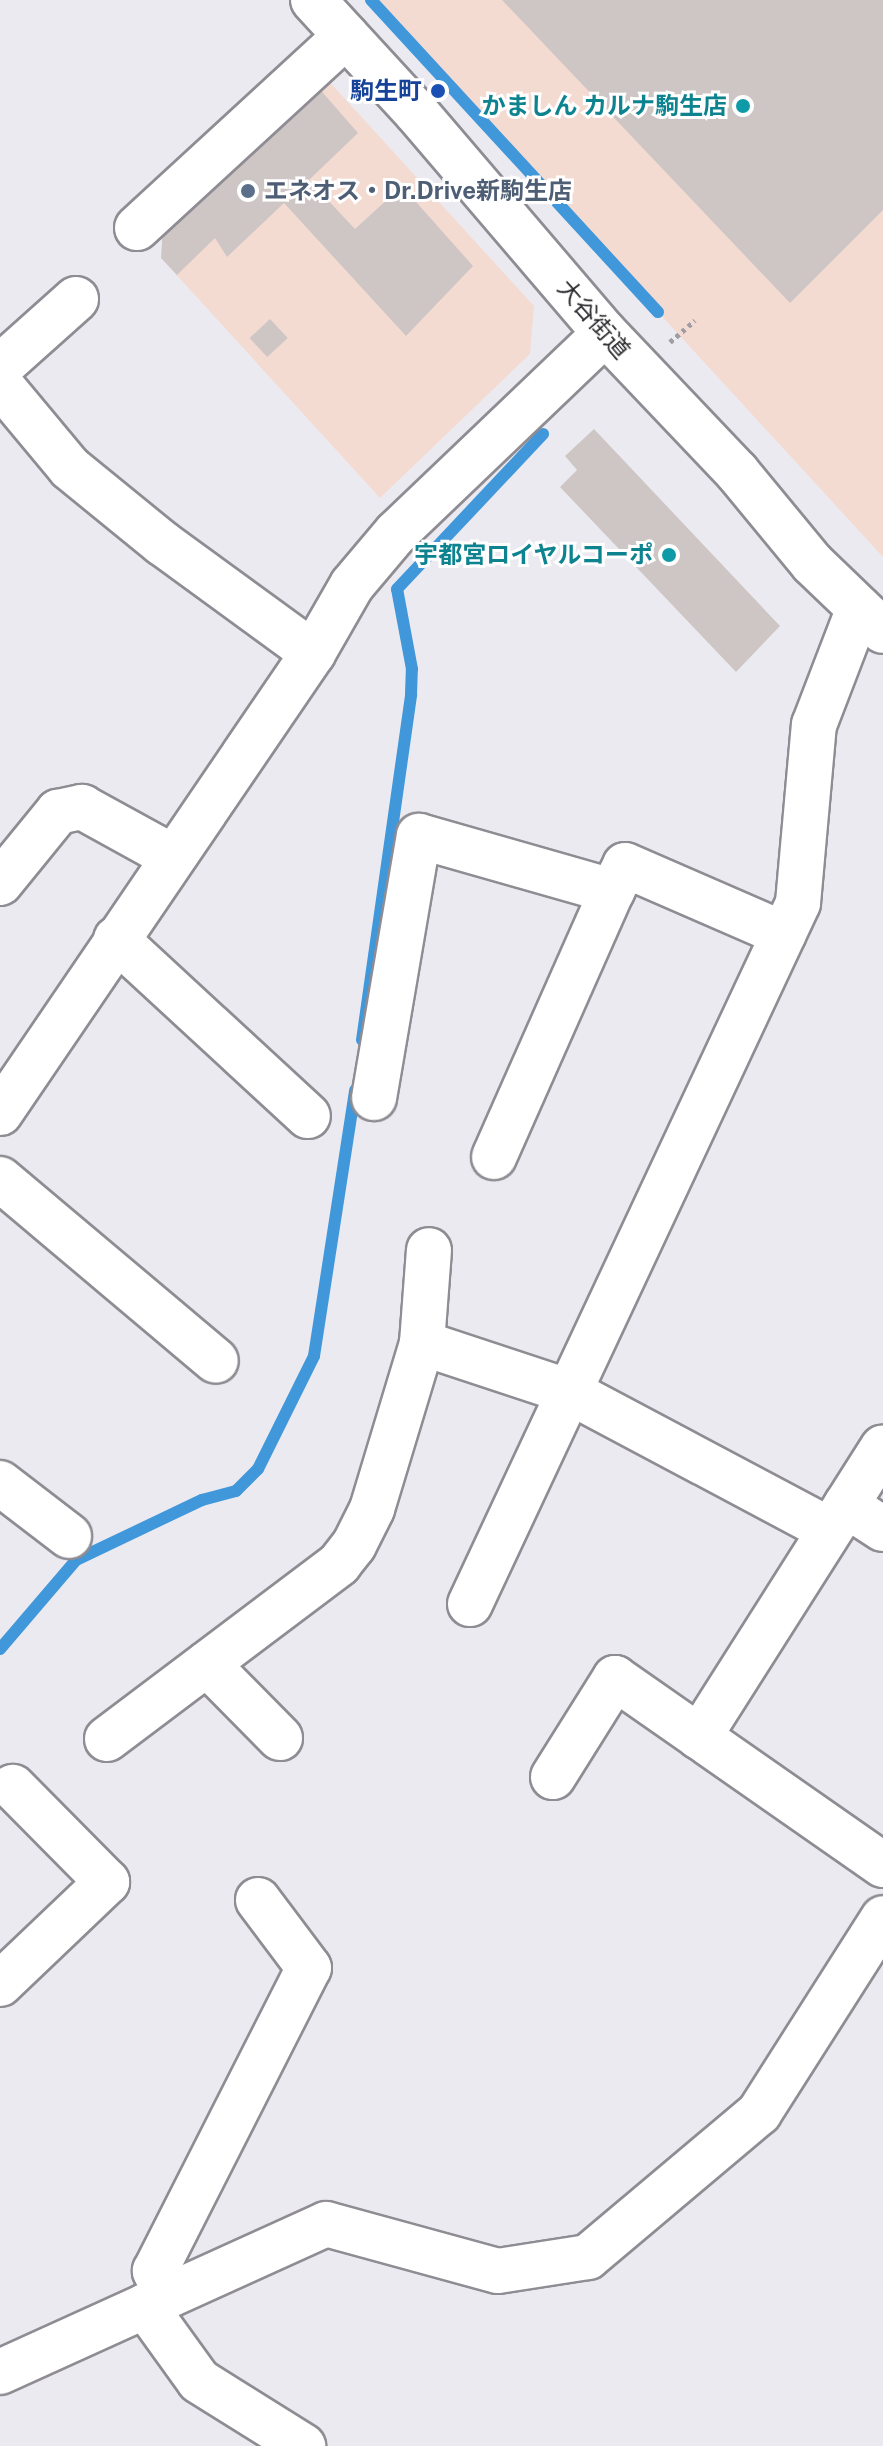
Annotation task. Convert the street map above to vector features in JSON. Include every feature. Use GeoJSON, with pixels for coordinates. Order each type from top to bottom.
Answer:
{"type":"FeatureCollection","features":[{"type":"Feature","properties":{"kind":"street","name":"大谷街道"},"geometry":{"type":"LineString","coordinates":[[313,0],[605,333],[737,472],[812,563],[871,620]]}},
{"type":"Feature","properties":{"kind":"street"},"geometry":{"type":"LineString","coordinates":[[137,228],[346,36]]}},
{"type":"Feature","properties":{"kind":"street"},"geometry":{"type":"LineString","coordinates":[[0,367],[76,299]]}},
{"type":"Feature","properties":{"kind":"street"},"geometry":{"type":"LineString","coordinates":[[0,1113],[313,653],[352,585],[396,533],[605,333]]}},
{"type":"Feature","properties":{"kind":"street"},"geometry":{"type":"LineString","coordinates":[[0,384],[70,468],[162,543],[289,631],[313,653]]}},
{"type":"Feature","properties":{"kind":"street"},"geometry":{"type":"LineString","coordinates":[[470,1604],[798,903],[814,725],[871,620]]}},
{"type":"Feature","properties":{"kind":"street"},"geometry":{"type":"LineString","coordinates":[[0,883],[58,812],[82,807],[173,857]]}},
{"type":"Feature","properties":{"kind":"street"},"geometry":{"type":"LineString","coordinates":[[374,1098],[419,836],[612,891]]}},
{"type":"Feature","properties":{"kind":"street"},"geometry":{"type":"LineString","coordinates":[[494,1157],[625,865],[784,934]]}},
{"type":"Feature","properties":{"kind":"street"},"geometry":{"type":"LineString","coordinates":[[116,939],[308,1116]]}},
{"type":"Feature","properties":{"kind":"street"},"geometry":{"type":"LineString","coordinates":[[0,1179],[216,1361]]}},
{"type":"Feature","properties":{"kind":"street"},"geometry":{"type":"LineString","coordinates":[[107,1739],[339,1564],[354,1545],[372,1509],[422,1343],[429,1250]]}},
{"type":"Feature","properties":{"kind":"street"},"geometry":{"type":"LineString","coordinates":[[422,1343],[570,1392],[838,1517],[883,1529]]}},
{"type":"Feature","properties":{"kind":"street"},"geometry":{"type":"LineString","coordinates":[[699,1737],[883,1447]]}},
{"type":"Feature","properties":{"kind":"street"},"geometry":{"type":"LineString","coordinates":[[0,1483],[69,1536]]}},
{"type":"Feature","properties":{"kind":"street"},"geometry":{"type":"LineString","coordinates":[[207,1664],[280,1738]]}},
{"type":"Feature","properties":{"kind":"street"},"geometry":{"type":"LineString","coordinates":[[553,1777],[615,1678],[883,1865]]}},
{"type":"Feature","properties":{"kind":"street"},"geometry":{"type":"LineString","coordinates":[[0,1984],[107,1882],[13,1787]]}},
{"type":"Feature","properties":{"kind":"street"},"geometry":{"type":"LineString","coordinates":[[258,1900],[309,1968],[155,2271],[156,2301],[199,2381],[303,2446]]}},
{"type":"Feature","properties":{"kind":"street"},"geometry":{"type":"LineString","coordinates":[[0,2372],[326,2224],[498,2271],[588,2257],[759,2113],[883,1918]]}},
{"type":"Feature","properties":{"kind":"path"},"geometry":{"type":"LineString","coordinates":[[663,348],[695,320]]}},
{"type":"Feature","properties":{"kind":"shaded area"},"geometry":{"type":"Polygon","coordinates":[[[371,0],[883,0],[883,557],[658,312],[371,0]]]}},
{"type":"Feature","properties":{"kind":"shaded area"},"geometry":{"type":"Polygon","coordinates":[[[326,78],[534,306],[530,354],[380,498],[161,258],[326,78]]]}},
{"type":"Feature","properties":{"kind":"building","name":"かましん カルナ駒生店"},"geometry":{"type":"Polygon","coordinates":[[[502,0],[883,0],[883,210],[790,303],[502,0]]]}},
{"type":"Feature","properties":{"kind":"building"},"geometry":{"type":"Polygon","coordinates":[[[317,86],[358,133],[309,180],[355,229],[402,186],[473,266],[406,336],[284,203],[227,257],[215,238],[177,275],[161,258],[163,224],[317,86]]]}},
{"type":"Feature","properties":{"kind":"building"},"geometry":{"type":"Polygon","coordinates":[[[270,319],[288,338],[267,357],[250,338],[270,319]]]}},
{"type":"Feature","properties":{"kind":"building","name":"宇都宮ロイヤルコーポ"},"geometry":{"type":"Polygon","coordinates":[[[594,429],[780,626],[736,672],[560,487],[577,470],[565,456],[594,429]]]}},
{"type":"Feature","properties":{"kind":"waterway"},"geometry":{"type":"LineString","coordinates":[[371,0],[658,312]]}},
{"type":"Feature","properties":{"kind":"waterway"},"geometry":{"type":"LineString","coordinates":[[362,1040],[411,694],[412,669],[397,589],[543,434]]}},
{"type":"Feature","properties":{"kind":"waterway"},"geometry":{"type":"LineString","coordinates":[[0,1649],[76,1560],[202,1500],[236,1491],[258,1469],[314,1356],[355,1090]]}},
{"type":"Feature","properties":{"kind":"place","name":"駒生町"},"geometry":{"type":"Point","coordinates":[438,91]}},
{"type":"Feature","properties":{"kind":"place","name":"かましん カルナ駒生店"},"geometry":{"type":"Point","coordinates":[743,106]}},
{"type":"Feature","properties":{"kind":"place","name":"エネオス・Dr.Drive新駒生店"},"geometry":{"type":"Point","coordinates":[248,191]}},
{"type":"Feature","properties":{"kind":"place","name":"宇都宮ロイヤルコーポ"},"geometry":{"type":"Point","coordinates":[669,555]}}]}
